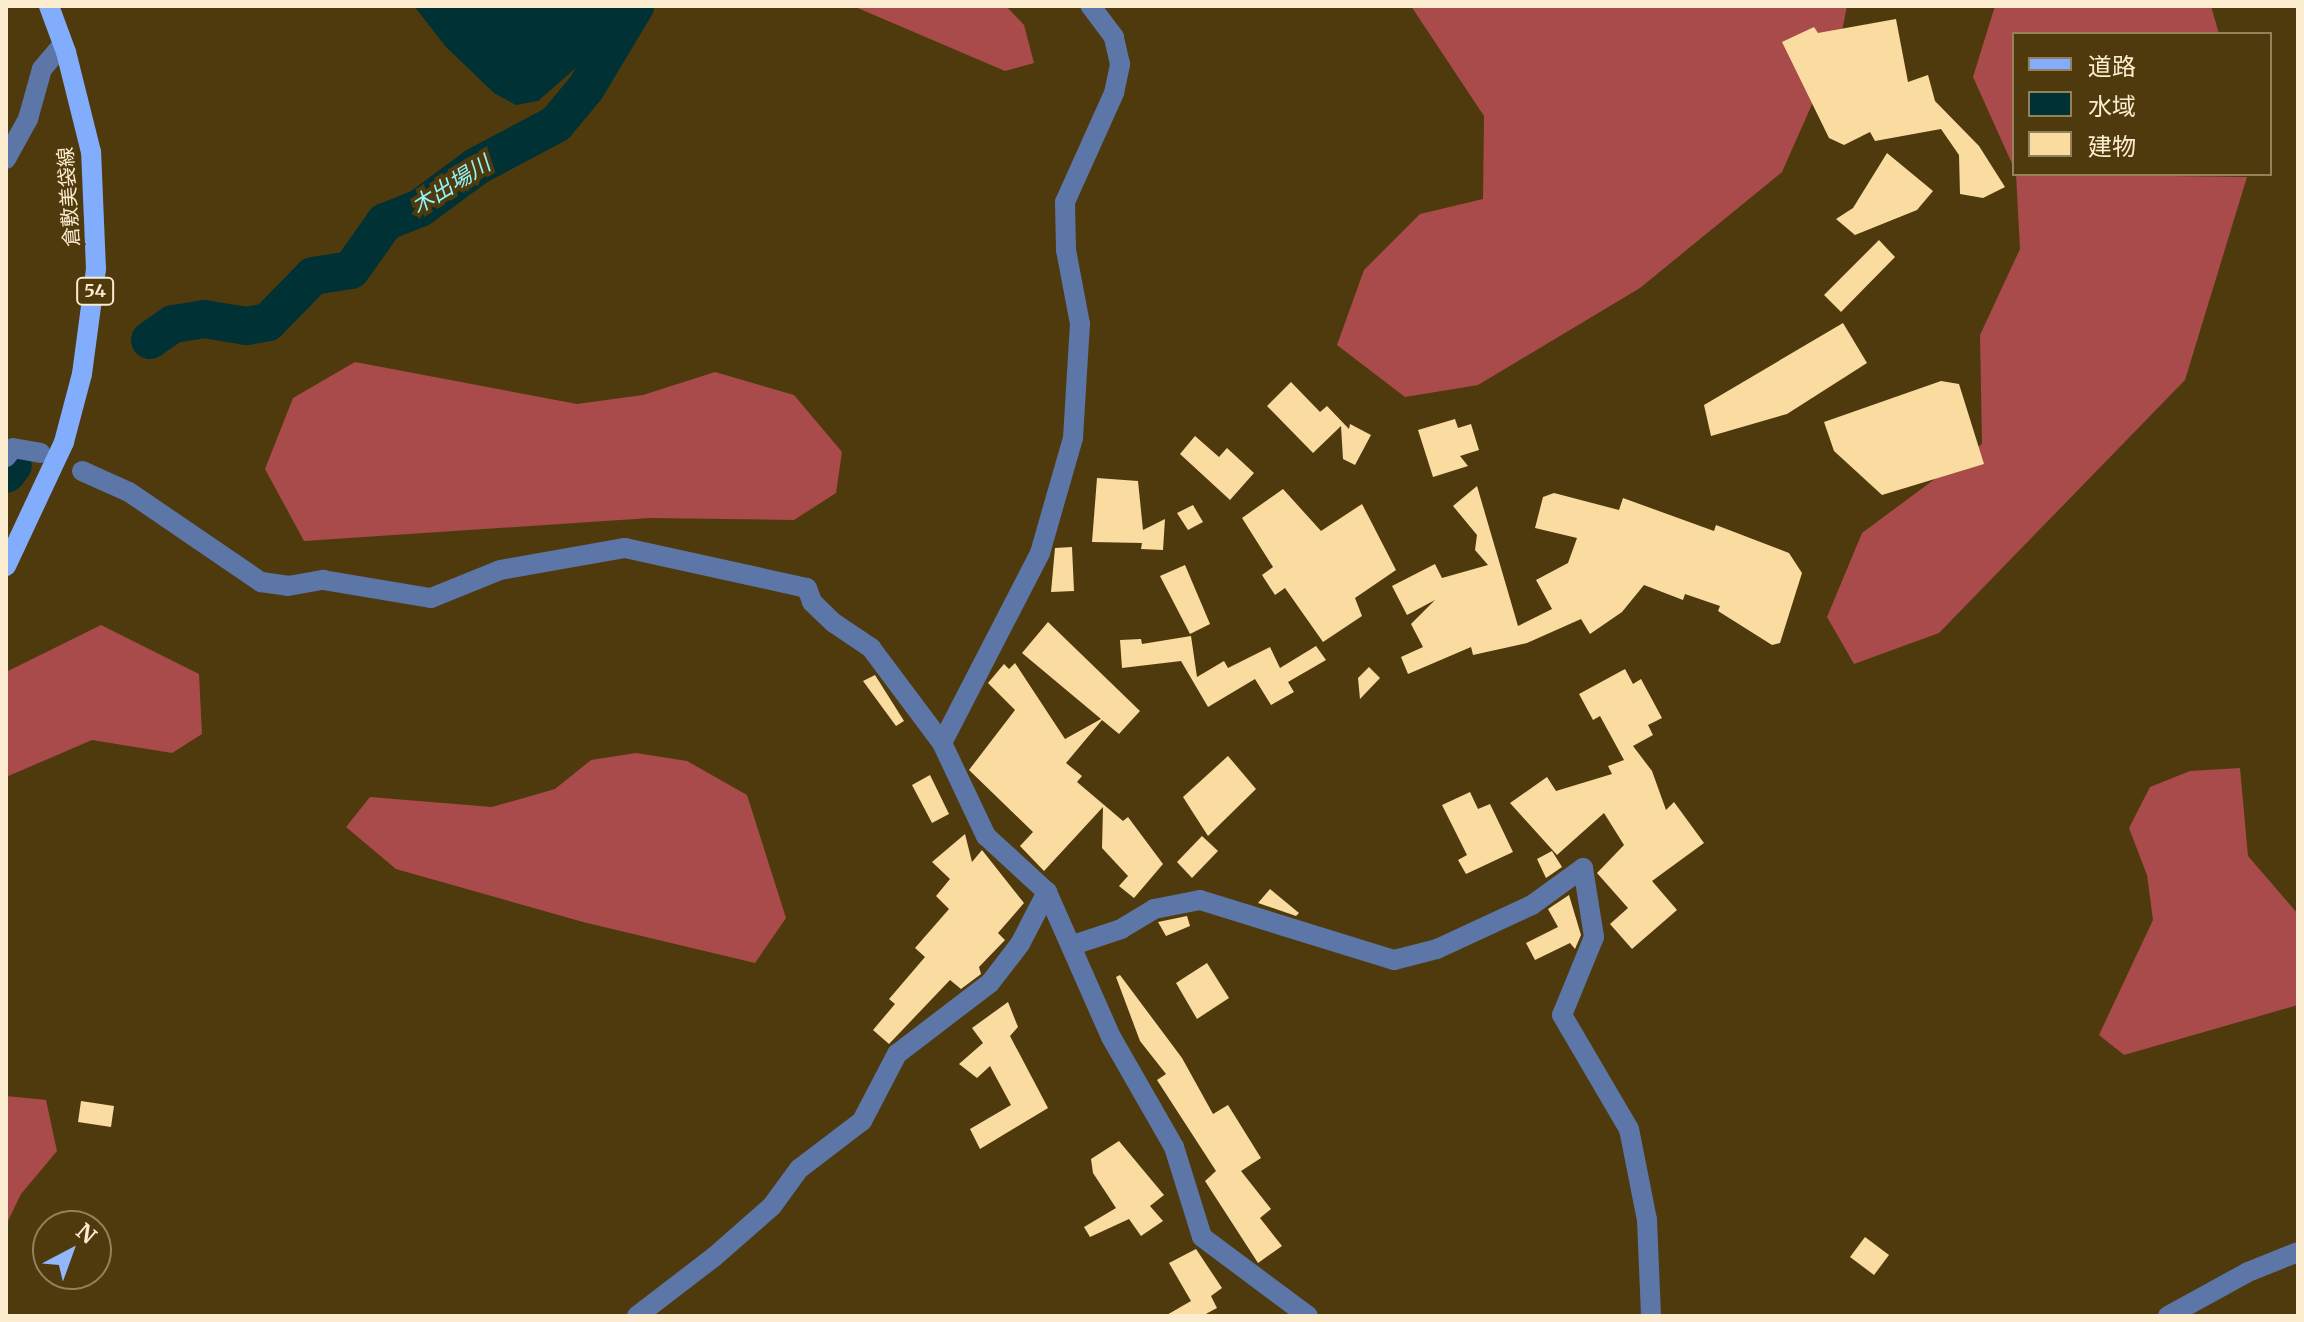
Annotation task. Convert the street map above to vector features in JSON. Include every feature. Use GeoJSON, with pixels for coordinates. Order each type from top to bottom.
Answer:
{"type":"FeatureCollection","features":[{"type":"Feature","properties":{"kind":"main road","name":"倉敷美袋線"},"geometry":{"type":"LineString","coordinates":[[6,566],[64,442],[93,315],[96,255],[91,152],[66,52],[49,6]]}},
{"type":"Feature","properties":{"kind":"street"},"geometry":{"type":"LineString","coordinates":[[942,743],[1040,553],[1073,438],[1080,324],[1066,250],[1065,202],[1114,93],[1120,64],[1114,37],[1091,6]]}},
{"type":"Feature","properties":{"kind":"street"},"geometry":{"type":"LineString","coordinates":[[6,159],[28,119],[42,69],[58,50],[66,52]]}},
{"type":"Feature","properties":{"kind":"street"},"geometry":{"type":"LineString","coordinates":[[6,457],[13,448],[41,453]]}},
{"type":"Feature","properties":{"kind":"street"},"geometry":{"type":"LineString","coordinates":[[82,471],[129,492],[261,582],[288,586],[323,580],[431,598],[500,570],[625,548],[807,588],[812,602],[834,623],[871,648],[942,743],[986,836],[1047,892],[1111,1037],[1174,1147],[1202,1237],[1308,1316]]}},
{"type":"Feature","properties":{"kind":"street"},"geometry":{"type":"LineString","coordinates":[[1073,945],[1121,929],[1154,909],[1200,900],[1394,960],[1437,949],[1532,905],[1583,868],[1594,937],[1562,1015],[1629,1129],[1647,1220],[1651,1316]]}},
{"type":"Feature","properties":{"kind":"street"},"geometry":{"type":"LineString","coordinates":[[637,1316],[714,1257],[772,1206],[799,1169],[862,1121],[897,1054],[990,983],[1020,944],[1047,892]]}},
{"type":"Feature","properties":{"kind":"street"},"geometry":{"type":"LineString","coordinates":[[2168,1316],[2248,1272],[2298,1252]]}},
{"type":"Feature","properties":{"kind":"shaded area"},"geometry":{"type":"Polygon","coordinates":[[[853,6],[1006,6],[1024,25],[1034,63],[1005,71],[853,6]]]}},
{"type":"Feature","properties":{"kind":"shaded area"},"geometry":{"type":"Polygon","coordinates":[[[1411,6],[1847,6],[1840,41],[1782,172],[1640,288],[1478,385],[1405,397],[1337,345],[1364,270],[1420,214],[1483,199],[1484,116],[1411,6]]]}},
{"type":"Feature","properties":{"kind":"shaded area"},"geometry":{"type":"Polygon","coordinates":[[[1995,6],[2211,6],[2218,32],[2012,32],[2012,164],[1973,77],[1995,6]]]}},
{"type":"Feature","properties":{"kind":"shaded area"},"geometry":{"type":"Polygon","coordinates":[[[2016,176],[2247,177],[2185,380],[1939,633],[1854,664],[1827,617],[1862,533],[1982,444],[1980,335],[2020,249],[2016,176]]]}},
{"type":"Feature","properties":{"kind":"shaded area"},"geometry":{"type":"Polygon","coordinates":[[[355,362],[577,404],[643,395],[715,372],[794,395],[842,452],[836,493],[794,520],[650,518],[304,541],[265,469],[293,398],[355,362]]]}},
{"type":"Feature","properties":{"kind":"shaded area"},"geometry":{"type":"Polygon","coordinates":[[[101,625],[199,674],[202,734],[172,753],[92,740],[6,777],[6,672],[101,625]]]}},
{"type":"Feature","properties":{"kind":"shaded area"},"geometry":{"type":"Polygon","coordinates":[[[636,753],[687,761],[747,795],[786,918],[755,963],[583,922],[396,869],[346,827],[370,797],[492,807],[555,789],[591,760],[636,753]]]}},
{"type":"Feature","properties":{"kind":"shaded area"},"geometry":{"type":"Polygon","coordinates":[[[2240,768],[2248,856],[2298,914],[2298,1005],[2124,1055],[2099,1035],[2153,920],[2147,875],[2129,828],[2150,787],[2190,771],[2240,768]]]}},
{"type":"Feature","properties":{"kind":"shaded area"},"geometry":{"type":"Polygon","coordinates":[[[6,1096],[46,1100],[57,1151],[21,1194],[6,1225],[6,1096]]]}},
{"type":"Feature","properties":{"kind":"water"},"geometry":{"type":"Polygon","coordinates":[[[414,6],[614,6],[578,66],[538,101],[516,105],[494,93],[446,47],[414,6]]]}},
{"type":"Feature","properties":{"kind":"building"},"geometry":{"type":"Polygon","coordinates":[[[1896,19],[1908,82],[1928,75],[1935,101],[1979,146],[2005,187],[1983,198],[1960,194],[1959,155],[1941,129],[1875,141],[1870,132],[1844,145],[1829,138],[1782,42],[1814,27],[1818,33],[1896,19]]]}},
{"type":"Feature","properties":{"kind":"building"},"geometry":{"type":"Polygon","coordinates":[[[1887,153],[1933,191],[1917,210],[1855,235],[1836,219],[1853,208],[1887,153]]]}},
{"type":"Feature","properties":{"kind":"building"},"geometry":{"type":"Polygon","coordinates":[[[1879,240],[1895,257],[1841,312],[1824,295],[1879,240]]]}},
{"type":"Feature","properties":{"kind":"building"},"geometry":{"type":"Polygon","coordinates":[[[1843,323],[1867,363],[1787,414],[1711,436],[1704,405],[1843,323]]]}},
{"type":"Feature","properties":{"kind":"building"},"geometry":{"type":"Polygon","coordinates":[[[1941,381],[1959,384],[1984,464],[1882,495],[1834,451],[1824,422],[1941,381]]]}},
{"type":"Feature","properties":{"kind":"building"},"geometry":{"type":"Polygon","coordinates":[[[1291,382],[1320,412],[1327,406],[1349,429],[1350,424],[1371,435],[1355,465],[1343,459],[1341,426],[1313,453],[1267,406],[1291,382]]]}},
{"type":"Feature","properties":{"kind":"building"},"geometry":{"type":"Polygon","coordinates":[[[1455,419],[1458,428],[1471,424],[1479,450],[1460,456],[1468,466],[1433,477],[1418,430],[1455,419]]]}},
{"type":"Feature","properties":{"kind":"building"},"geometry":{"type":"Polygon","coordinates":[[[1195,436],[1219,457],[1227,448],[1254,473],[1230,500],[1180,454],[1195,436]]]}},
{"type":"Feature","properties":{"kind":"building"},"geometry":{"type":"Polygon","coordinates":[[[1097,478],[1138,481],[1143,530],[1165,519],[1163,550],[1141,549],[1142,543],[1092,542],[1097,478]]]}},
{"type":"Feature","properties":{"kind":"building"},"geometry":{"type":"Polygon","coordinates":[[[1477,486],[1518,626],[1552,609],[1536,580],[1568,563],[1577,538],[1535,528],[1543,497],[1554,493],[1619,510],[1623,498],[1714,531],[1716,525],[1789,553],[1802,573],[1780,643],[1772,645],[1718,611],[1720,606],[1685,594],[1683,600],[1644,585],[1622,612],[1590,634],[1581,619],[1527,643],[1473,655],[1471,647],[1408,674],[1401,657],[1423,647],[1411,624],[1435,600],[1407,615],[1392,586],[1435,564],[1442,578],[1488,565],[1475,550],[1477,535],[1453,506],[1477,486]]]}},
{"type":"Feature","properties":{"kind":"building"},"geometry":{"type":"Polygon","coordinates":[[[1283,489],[1321,531],[1362,504],[1396,570],[1355,598],[1362,616],[1323,642],[1285,588],[1275,595],[1262,575],[1273,567],[1242,518],[1283,489]]]}},
{"type":"Feature","properties":{"kind":"building"},"geometry":{"type":"Polygon","coordinates":[[[1193,505],[1203,522],[1188,530],[1177,513],[1193,505]]]}},
{"type":"Feature","properties":{"kind":"building"},"geometry":{"type":"Polygon","coordinates":[[[1072,547],[1074,591],[1051,592],[1055,548],[1072,547]]]}},
{"type":"Feature","properties":{"kind":"building"},"geometry":{"type":"Polygon","coordinates":[[[1185,565],[1210,624],[1190,634],[1160,576],[1185,565]]]}},
{"type":"Feature","properties":{"kind":"building"},"geometry":{"type":"Polygon","coordinates":[[[1048,622],[1140,711],[1119,734],[1102,720],[1066,763],[1082,776],[1077,782],[1123,821],[1128,817],[1163,864],[1134,898],[1119,886],[1128,876],[1102,848],[1103,807],[1044,871],[1020,846],[1033,832],[969,770],[1015,710],[988,683],[1004,664],[1009,669],[1015,663],[1065,739],[1101,719],[1022,653],[1048,622]]]}},
{"type":"Feature","properties":{"kind":"building"},"geometry":{"type":"Polygon","coordinates":[[[1191,636],[1197,677],[1224,661],[1228,668],[1270,647],[1280,668],[1316,646],[1326,660],[1288,682],[1294,692],[1271,705],[1255,679],[1208,707],[1181,661],[1122,668],[1120,640],[1141,639],[1142,644],[1191,636]]]}},
{"type":"Feature","properties":{"kind":"building"},"geometry":{"type":"Polygon","coordinates":[[[1369,667],[1380,678],[1360,699],[1358,678],[1369,667]]]}},
{"type":"Feature","properties":{"kind":"building"},"geometry":{"type":"Polygon","coordinates":[[[1625,669],[1633,684],[1641,679],[1662,718],[1648,725],[1653,735],[1633,746],[1652,771],[1666,810],[1674,802],[1704,843],[1652,881],[1677,910],[1632,949],[1610,924],[1628,908],[1597,873],[1624,845],[1604,813],[1557,855],[1510,803],[1547,777],[1556,791],[1612,774],[1608,766],[1624,760],[1600,716],[1593,720],[1579,694],[1625,669]]]}},
{"type":"Feature","properties":{"kind":"building"},"geometry":{"type":"Polygon","coordinates":[[[875,675],[904,721],[896,726],[863,681],[875,675]]]}},
{"type":"Feature","properties":{"kind":"building"},"geometry":{"type":"Polygon","coordinates":[[[1228,756],[1256,789],[1208,836],[1183,797],[1228,756]]]}},
{"type":"Feature","properties":{"kind":"building"},"geometry":{"type":"Polygon","coordinates":[[[930,775],[949,814],[932,823],[912,785],[930,775]]]}},
{"type":"Feature","properties":{"kind":"building"},"geometry":{"type":"Polygon","coordinates":[[[1470,792],[1478,809],[1490,804],[1513,852],[1466,874],[1458,860],[1467,855],[1442,805],[1470,792]]]}},
{"type":"Feature","properties":{"kind":"building"},"geometry":{"type":"Polygon","coordinates":[[[965,834],[972,862],[982,850],[1024,903],[998,933],[1005,940],[979,967],[981,974],[961,989],[950,980],[889,1044],[873,1030],[895,1004],[889,999],[925,957],[915,948],[949,909],[936,896],[950,879],[932,862],[965,834]]]}},
{"type":"Feature","properties":{"kind":"building"},"geometry":{"type":"Polygon","coordinates":[[[1202,836],[1218,851],[1192,878],[1177,862],[1202,836]]]}},
{"type":"Feature","properties":{"kind":"building"},"geometry":{"type":"Polygon","coordinates":[[[1552,851],[1562,867],[1546,878],[1537,859],[1552,851]]]}},
{"type":"Feature","properties":{"kind":"building"},"geometry":{"type":"Polygon","coordinates":[[[1270,889],[1299,913],[1296,916],[1258,903],[1270,889]]]}},
{"type":"Feature","properties":{"kind":"building"},"geometry":{"type":"Polygon","coordinates":[[[1569,895],[1581,935],[1575,949],[1570,943],[1535,960],[1526,943],[1558,927],[1548,909],[1569,895]]]}},
{"type":"Feature","properties":{"kind":"building"},"geometry":{"type":"Polygon","coordinates":[[[1187,916],[1190,926],[1166,936],[1158,922],[1187,916]]]}},
{"type":"Feature","properties":{"kind":"building"},"geometry":{"type":"Polygon","coordinates":[[[1207,963],[1229,998],[1197,1019],[1176,983],[1207,963]]]}},
{"type":"Feature","properties":{"kind":"building"},"geometry":{"type":"Polygon","coordinates":[[[1120,975],[1182,1058],[1213,1114],[1228,1105],[1261,1158],[1241,1171],[1271,1209],[1260,1218],[1282,1246],[1258,1263],[1205,1181],[1216,1171],[1157,1080],[1166,1074],[1140,1041],[1116,977],[1120,975]]]}},
{"type":"Feature","properties":{"kind":"building"},"geometry":{"type":"Polygon","coordinates":[[[1008,1002],[1018,1027],[1010,1036],[1048,1108],[980,1149],[970,1129],[1011,1105],[990,1066],[977,1078],[959,1064],[983,1043],[972,1028],[1008,1002]]]}},
{"type":"Feature","properties":{"kind":"building"},"geometry":{"type":"Polygon","coordinates":[[[81,1101],[114,1106],[111,1127],[78,1122],[81,1101]]]}},
{"type":"Feature","properties":{"kind":"building"},"geometry":{"type":"Polygon","coordinates":[[[1119,1141],[1164,1195],[1150,1206],[1163,1221],[1141,1236],[1129,1219],[1090,1237],[1084,1227],[1116,1208],[1093,1173],[1091,1159],[1119,1141]]]}},
{"type":"Feature","properties":{"kind":"building"},"geometry":{"type":"Polygon","coordinates":[[[1865,1237],[1889,1255],[1874,1275],[1850,1257],[1865,1237]]]}},
{"type":"Feature","properties":{"kind":"building"},"geometry":{"type":"Polygon","coordinates":[[[1196,1249],[1222,1288],[1211,1296],[1217,1308],[1202,1316],[1165,1316],[1191,1301],[1169,1263],[1196,1249]]]}},
{"type":"Feature","properties":{"kind":"waterway","name":"木出場川"},"geometry":{"type":"LineString","coordinates":[[150,340],[173,324],[204,319],[246,326],[268,322],[313,276],[351,270],[385,222],[420,208],[477,166],[556,124],[586,88],[635,6]]}},
{"type":"Feature","properties":{"kind":"waterway","name":"木出場川"},"geometry":{"type":"LineString","coordinates":[[6,474],[13,465]]}}]}
